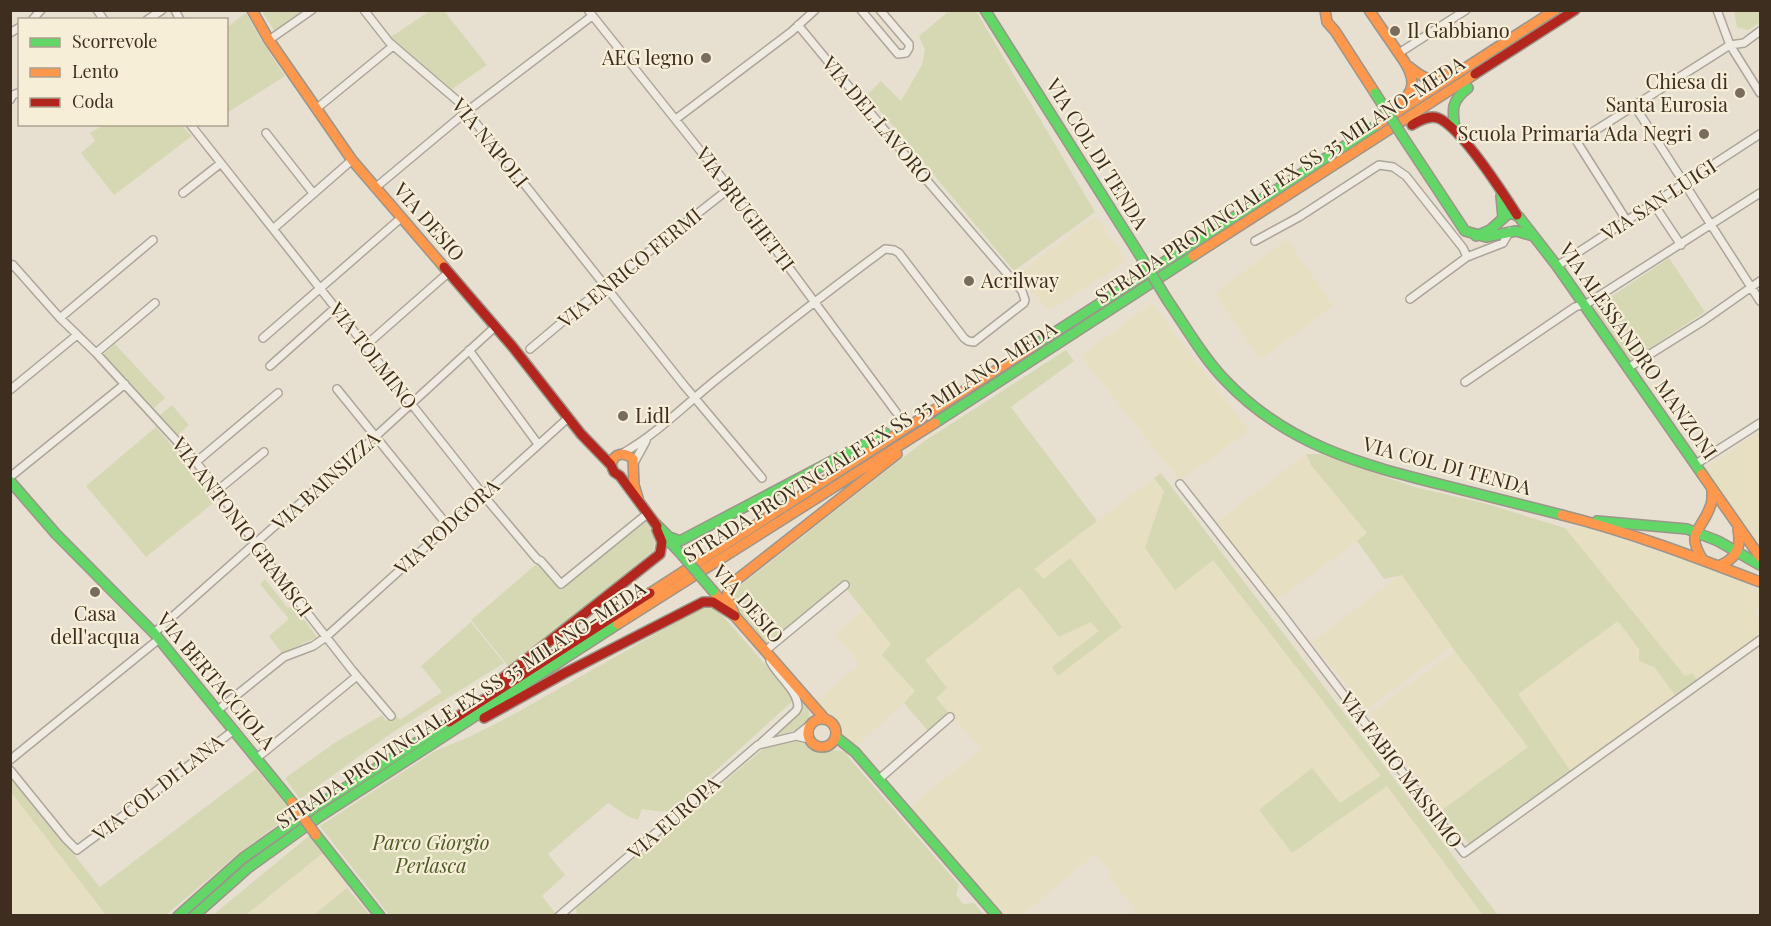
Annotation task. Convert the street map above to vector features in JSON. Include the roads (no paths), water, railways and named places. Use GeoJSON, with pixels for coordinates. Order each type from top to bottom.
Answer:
{"type":"FeatureCollection","features":[{"type":"Feature","properties":{"kind":"main road","name":"VIA DESIO"},"geometry":{"type":"LineString","coordinates":[[252,10],[269,40],[352,160],[496,326],[568,418],[611,465]]}},
{"type":"Feature","properties":{"kind":"main road","name":"VIA COL DI TENDA"},"geometry":{"type":"LineString","coordinates":[[985,10],[1200,349],[1224,379],[1255,407],[1294,434],[1333,453],[1377,468],[1583,520],[1761,582]]}},
{"type":"Feature","properties":{"kind":"main road"},"geometry":{"type":"LineString","coordinates":[[1325,10],[1327,22],[1461,227],[1476,236],[1489,237],[1514,230],[1520,225],[1518,216],[1508,214],[1499,225],[1476,236]]}},
{"type":"Feature","properties":{"kind":"main road"},"geometry":{"type":"LineString","coordinates":[[1363,135],[1372,122],[1396,107],[1413,90],[1413,81],[1403,60],[1369,10]]}},
{"type":"Feature","properties":{"kind":"main road","name":"STRADA PROVINCIALE EX SS 35 MILANO-MEDA"},"geometry":{"type":"LineString","coordinates":[[178,915],[243,858],[315,807],[1477,63],[1556,10]]}},
{"type":"Feature","properties":{"kind":"main road","name":"STRADA PROVINCIALE EX SS 35 MILANO-MEDA"},"geometry":{"type":"LineString","coordinates":[[194,915],[257,861],[319,817],[444,735],[1378,139],[1575,10]]}},
{"type":"Feature","properties":{"kind":"main road"},"geometry":{"type":"LineString","coordinates":[[1403,60],[1422,77],[1431,80],[1438,79],[1463,65],[1477,63]]}},
{"type":"Feature","properties":{"kind":"main road"},"geometry":{"type":"LineString","coordinates":[[1455,129],[1452,110],[1458,95],[1493,71],[1498,61]]}},
{"type":"Feature","properties":{"kind":"main road"},"geometry":{"type":"LineString","coordinates":[[1378,139],[1388,138],[1423,118],[1441,119],[1455,129]]}},
{"type":"Feature","properties":{"kind":"main road","name":"VIA ALESSANDRO MANZONI"},"geometry":{"type":"LineString","coordinates":[[1455,129],[1557,266],[1761,557]]}},
{"type":"Feature","properties":{"kind":"main road"},"geometry":{"type":"LineString","coordinates":[[1500,189],[1504,207],[1504,226],[1514,230]]}},
{"type":"Feature","properties":{"kind":"main road","name":"VIA ALESSANDRO MANZONI"},"geometry":{"type":"LineString","coordinates":[[1514,230],[1526,232],[1535,237]]}},
{"type":"Feature","properties":{"kind":"main road"},"geometry":{"type":"LineString","coordinates":[[735,616],[727,596],[730,585],[951,412]]}},
{"type":"Feature","properties":{"kind":"main road"},"geometry":{"type":"LineString","coordinates":[[651,519],[670,539],[680,541],[889,431],[927,415]]}},
{"type":"Feature","properties":{"kind":"main road"},"geometry":{"type":"LineString","coordinates":[[593,447],[630,456],[634,466],[627,475],[620,476],[614,472],[611,465],[614,458],[620,454]]}},
{"type":"Feature","properties":{"kind":"main road","name":"VIA DESIO"},"geometry":{"type":"LineString","coordinates":[[634,466],[634,485],[639,501]]}},
{"type":"Feature","properties":{"kind":"main road","name":"VIA DESIO"},"geometry":{"type":"LineString","coordinates":[[620,476],[651,519],[810,702],[816,721]]}},
{"type":"Feature","properties":{"kind":"main road","name":"VIA BERTACCIOLA"},"geometry":{"type":"LineString","coordinates":[[10,479],[56,534],[157,636],[257,758],[380,915]]}},
{"type":"Feature","properties":{"kind":"main road","name":"VIA ALESSANDRO MANZONI"},"geometry":{"type":"LineString","coordinates":[[1695,531],[1712,503],[1712,486]]}},
{"type":"Feature","properties":{"kind":"main road"},"geometry":{"type":"LineString","coordinates":[[483,700],[495,684],[660,554],[663,540],[651,519]]}},
{"type":"Feature","properties":{"kind":"main road","name":"VIA COL DI TENDA"},"geometry":{"type":"LineString","coordinates":[[1583,520],[1674,527],[1695,531],[1738,551],[1761,565]]}},
{"type":"Feature","properties":{"kind":"main road"},"geometry":{"type":"LineString","coordinates":[[1718,566],[1732,560],[1741,544],[1735,522]]}},
{"type":"Feature","properties":{"kind":"main road"},"geometry":{"type":"LineString","coordinates":[[1695,531],[1695,547],[1703,560]]}},
{"type":"Feature","properties":{"kind":"main road"},"geometry":{"type":"LineString","coordinates":[[444,735],[469,726],[563,674],[704,602],[713,602],[735,616]]}},
{"type":"Feature","properties":{"kind":"main road"},"geometry":{"type":"LineString","coordinates":[[834,741],[836,727],[829,719],[816,721],[808,729],[809,739],[816,746],[821,747],[834,741],[855,752],[997,915]]}},
{"type":"Feature","properties":{"kind":"street"},"geometry":{"type":"LineString","coordinates":[[269,40],[312,10]]}},
{"type":"Feature","properties":{"kind":"street","name":"VIA NAPOLI"},"geometry":{"type":"LineString","coordinates":[[364,10],[393,46],[443,87],[466,112],[694,397],[762,478]]}},
{"type":"Feature","properties":{"kind":"street"},"geometry":{"type":"LineString","coordinates":[[676,119],[815,10]]}},
{"type":"Feature","properties":{"kind":"street"},"geometry":{"type":"LineString","coordinates":[[861,10],[898,54],[906,53],[909,44],[880,10]]}},
{"type":"Feature","properties":{"kind":"street"},"geometry":{"type":"LineString","coordinates":[[1403,60],[1466,10]]}},
{"type":"Feature","properties":{"kind":"street"},"geometry":{"type":"LineString","coordinates":[[1717,10],[1730,45],[1761,93]]}},
{"type":"Feature","properties":{"kind":"street"},"geometry":{"type":"LineString","coordinates":[[375,188],[590,13]]}},
{"type":"Feature","properties":{"kind":"street","name":"VIA BRUGHETTI"},"geometry":{"type":"LineString","coordinates":[[590,13],[730,188],[896,412]]}},
{"type":"Feature","properties":{"kind":"street","name":"VIA DEL LAVORO"},"geometry":{"type":"LineString","coordinates":[[798,25],[904,154],[1022,291],[1025,300],[974,342],[968,341],[899,253],[885,249],[813,302]]}},
{"type":"Feature","properties":{"kind":"street"},"geometry":{"type":"LineString","coordinates":[[1627,221],[1577,142],[1730,45],[1744,43],[1761,31]]}},
{"type":"Feature","properties":{"kind":"street"},"geometry":{"type":"LineString","coordinates":[[316,109],[393,46]]}},
{"type":"Feature","properties":{"kind":"street"},"geometry":{"type":"LineString","coordinates":[[1634,105],[1761,302]]}},
{"type":"Feature","properties":{"kind":"street","name":"VIA TOLMINO"},"geometry":{"type":"LineString","coordinates":[[192,126],[483,495],[561,584],[651,519]]}},
{"type":"Feature","properties":{"kind":"street"},"geometry":{"type":"LineString","coordinates":[[266,133],[313,193]]}},
{"type":"Feature","properties":{"kind":"street","name":"VIA SAN LUIGI"},"geometry":{"type":"LineString","coordinates":[[1557,266],[1761,134]]}},
{"type":"Feature","properties":{"kind":"street"},"geometry":{"type":"LineString","coordinates":[[273,229],[352,160]]}},
{"type":"Feature","properties":{"kind":"street"},"geometry":{"type":"LineString","coordinates":[[183,193],[221,163]]}},
{"type":"Feature","properties":{"kind":"street"},"geometry":{"type":"LineString","coordinates":[[1255,241],[1299,217],[1379,165],[1393,167],[1406,176],[1463,249],[1467,258]]}},
{"type":"Feature","properties":{"kind":"street","name":"VIA ENRICO FERMI"},"geometry":{"type":"LineString","coordinates":[[530,349],[605,286],[730,188]]}},
{"type":"Feature","properties":{"kind":"street"},"geometry":{"type":"LineString","coordinates":[[1465,382],[1575,307],[1584,306],[1761,193]]}},
{"type":"Feature","properties":{"kind":"street"},"geometry":{"type":"LineString","coordinates":[[1653,203],[1681,244]]}},
{"type":"Feature","properties":{"kind":"street"},"geometry":{"type":"LineString","coordinates":[[263,338],[401,218]]}},
{"type":"Feature","properties":{"kind":"street"},"geometry":{"type":"LineString","coordinates":[[1410,299],[1467,258],[1503,243],[1514,230]]}},
{"type":"Feature","properties":{"kind":"street"},"geometry":{"type":"LineString","coordinates":[[60,318],[153,240]]}},
{"type":"Feature","properties":{"kind":"street","name":"VIA ANTONIO GRAMSCI"},"geometry":{"type":"LineString","coordinates":[[12,266],[196,462],[273,569],[357,676],[392,716]]}},
{"type":"Feature","properties":{"kind":"street"},"geometry":{"type":"LineString","coordinates":[[365,346],[448,273]]}},
{"type":"Feature","properties":{"kind":"street"},"geometry":{"type":"LineString","coordinates":[[1628,368],[1761,281]]}},
{"type":"Feature","properties":{"kind":"street"},"geometry":{"type":"LineString","coordinates":[[620,454],[647,439],[694,397],[813,302]]}},
{"type":"Feature","properties":{"kind":"street"},"geometry":{"type":"LineString","coordinates":[[96,353],[155,303]]}},
{"type":"Feature","properties":{"kind":"street"},"geometry":{"type":"LineString","coordinates":[[270,366],[335,308]]}},
{"type":"Feature","properties":{"kind":"street","name":"VIA BAINSIZZA"},"geometry":{"type":"LineString","coordinates":[[10,760],[157,636],[256,543],[496,326]]}},
{"type":"Feature","properties":{"kind":"street"},"geometry":{"type":"LineString","coordinates":[[10,390],[77,335]]}},
{"type":"Feature","properties":{"kind":"street"},"geometry":{"type":"LineString","coordinates":[[469,350],[538,444]]}},
{"type":"Feature","properties":{"kind":"street"},"geometry":{"type":"LineString","coordinates":[[10,479],[125,384]]}},
{"type":"Feature","properties":{"kind":"street"},"geometry":{"type":"LineString","coordinates":[[337,389],[448,526]]}},
{"type":"Feature","properties":{"kind":"street"},"geometry":{"type":"LineString","coordinates":[[196,462],[278,393]]}},
{"type":"Feature","properties":{"kind":"street","name":"VIA PODGORA"},"geometry":{"type":"LineString","coordinates":[[218,710],[284,657],[313,646],[326,637],[568,418]]}},
{"type":"Feature","properties":{"kind":"street"},"geometry":{"type":"LineString","coordinates":[[1696,464],[1761,423]]}},
{"type":"Feature","properties":{"kind":"street"},"geometry":{"type":"LineString","coordinates":[[634,466],[647,439]]}},
{"type":"Feature","properties":{"kind":"street"},"geometry":{"type":"LineString","coordinates":[[218,490],[264,452]]}},
{"type":"Feature","properties":{"kind":"street","name":"VIA FABIO MASSIMO"},"geometry":{"type":"LineString","coordinates":[[1180,484],[1464,853],[1761,640]]}},
{"type":"Feature","properties":{"kind":"street"},"geometry":{"type":"LineString","coordinates":[[759,745],[798,707],[795,694],[774,669],[766,652],[845,585]]}},
{"type":"Feature","properties":{"kind":"street"},"geometry":{"type":"LineString","coordinates":[[257,758],[357,676]]}},
{"type":"Feature","properties":{"kind":"street"},"geometry":{"type":"LineString","coordinates":[[878,780],[950,717]]}},
{"type":"Feature","properties":{"kind":"street","name":"VIA EUROPA"},"geometry":{"type":"LineString","coordinates":[[559,915],[759,745],[796,736],[816,721]]}},
{"type":"Feature","properties":{"kind":"street","name":"VIA COL DI LANA"},"geometry":{"type":"LineString","coordinates":[[10,770],[77,850],[164,786],[234,730]]}},
{"type":"Feature","properties":{"kind":"street","name":"VIA EUROPA"},"geometry":{"type":"LineString","coordinates":[[796,736],[809,739]]}},
{"type":"Feature","properties":{"kind":"place","name":"Il Gabbiano"},"geometry":{"type":"Point","coordinates":[1395,31]}},
{"type":"Feature","properties":{"kind":"place","name":"AEG legno"},"geometry":{"type":"Point","coordinates":[706,58]}},
{"type":"Feature","properties":{"kind":"place","name":"Chiesa di Santa Eurosia"},"geometry":{"type":"Point","coordinates":[1740,93]}},
{"type":"Feature","properties":{"kind":"place","name":"Scuola Primaria Ada Negri"},"geometry":{"type":"Point","coordinates":[1704,134]}},
{"type":"Feature","properties":{"kind":"place","name":"Acrilway"},"geometry":{"type":"Point","coordinates":[969,281]}},
{"type":"Feature","properties":{"kind":"place","name":"Lidl"},"geometry":{"type":"Point","coordinates":[623,416]}},
{"type":"Feature","properties":{"kind":"place","name":"Casa dell'acqua"},"geometry":{"type":"Point","coordinates":[95,592]}},
{"type":"Feature","properties":{"kind":"park label","name":"Parco Giorgio Perlasca"},"geometry":{"type":"Point","coordinates":[431,854]}}]}
